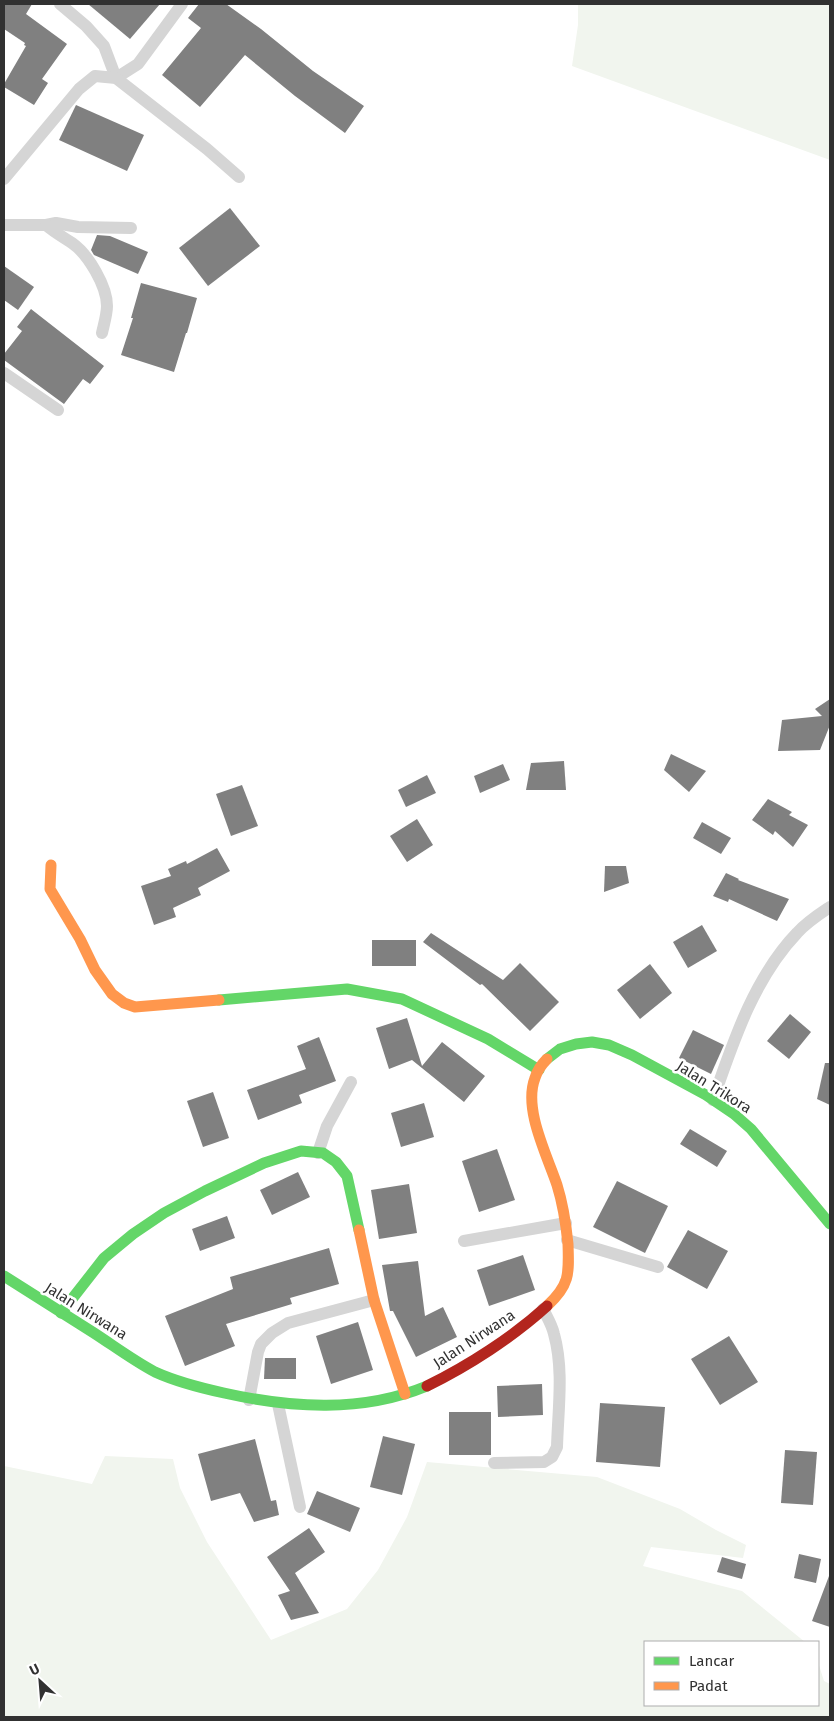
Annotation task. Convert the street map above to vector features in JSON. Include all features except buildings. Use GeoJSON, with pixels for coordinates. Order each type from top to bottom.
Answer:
{"type":"FeatureCollection","features":[{"type":"Feature","properties":{"kind":"street"},"geometry":{"type":"LineString","coordinates":[[60,4],[86,26],[104,46],[116,78],[207,149],[239,177]]}},
{"type":"Feature","properties":{"kind":"street"},"geometry":{"type":"LineString","coordinates":[[4,178],[78,89],[95,76],[116,78],[138,64],[182,4]]}},
{"type":"Feature","properties":{"kind":"street"},"geometry":{"type":"LineString","coordinates":[[4,225],[46,225],[56,223],[78,227],[131,228]]}},
{"type":"Feature","properties":{"kind":"street"},"geometry":{"type":"LineString","coordinates":[[46,225],[73,243],[89,259],[101,283],[107,305],[102,333]]}},
{"type":"Feature","properties":{"kind":"street"},"geometry":{"type":"LineString","coordinates":[[4,373],[58,410]]}},
{"type":"Feature","properties":{"kind":"street"},"geometry":{"type":"LineString","coordinates":[[51,865],[50,889],[80,939],[95,970],[112,994],[124,1003],[135,1007],[347,988],[402,999],[488,1039],[539,1070]]}},
{"type":"Feature","properties":{"kind":"street"},"geometry":{"type":"LineString","coordinates":[[713,1100],[739,1027],[763,980],[797,932],[830,906]]}},
{"type":"Feature","properties":{"kind":"street","name":"Jalan Trikora"},"geometry":{"type":"LineString","coordinates":[[547,1058],[566,1046],[586,1041],[602,1043],[622,1049],[713,1100],[750,1128],[830,1224]]}},
{"type":"Feature","properties":{"kind":"street","name":"Jalan Nirwana"},"geometry":{"type":"LineString","coordinates":[[4,1276],[156,1372],[191,1386],[249,1400],[278,1404],[338,1406],[372,1402],[405,1394],[449,1376],[519,1330],[554,1299],[566,1283],[568,1272],[566,1223],[561,1198],[541,1140],[532,1102],[532,1089],[535,1077],[547,1058]]}},
{"type":"Feature","properties":{"kind":"street"},"geometry":{"type":"LineString","coordinates":[[318,1152],[327,1126],[351,1082]]}},
{"type":"Feature","properties":{"kind":"street"},"geometry":{"type":"LineString","coordinates":[[61,1313],[104,1258],[164,1212],[264,1164],[301,1151],[323,1153],[336,1162],[347,1176],[374,1300],[405,1394]]}},
{"type":"Feature","properties":{"kind":"street"},"geometry":{"type":"LineString","coordinates":[[464,1241],[566,1223]]}},
{"type":"Feature","properties":{"kind":"street"},"geometry":{"type":"LineString","coordinates":[[567,1240],[658,1267]]}},
{"type":"Feature","properties":{"kind":"street"},"geometry":{"type":"LineString","coordinates":[[249,1400],[258,1352],[262,1344],[272,1333],[288,1323],[374,1300]]}},
{"type":"Feature","properties":{"kind":"street"},"geometry":{"type":"LineString","coordinates":[[494,1463],[544,1462],[552,1457],[557,1447],[560,1375],[553,1331],[543,1309]]}},
{"type":"Feature","properties":{"kind":"street"},"geometry":{"type":"LineString","coordinates":[[278,1404],[300,1507]]}},
{"type":"Feature","properties":{"kind":"shaded area"},"geometry":{"type":"Polygon","coordinates":[[[578,4],[830,4],[830,160],[572,66],[578,25],[578,4]]]}},
{"type":"Feature","properties":{"kind":"shaded area"},"geometry":{"type":"Polygon","coordinates":[[[105,1456],[173,1459],[180,1488],[207,1542],[271,1640],[347,1609],[378,1570],[407,1517],[427,1462],[597,1477],[680,1509],[746,1545],[743,1558],[651,1547],[643,1566],[742,1591],[804,1641],[644,1641],[644,1706],[819,1706],[819,1665],[824,1681],[830,1684],[830,1717],[4,1717],[4,1466],[92,1484],[105,1456]]]}},
{"type":"Feature","properties":{"kind":"traffic: fast"},"geometry":{"type":"LineString","coordinates":[[219,1000],[347,989],[402,999],[488,1039],[539,1070]]}},
{"type":"Feature","properties":{"kind":"traffic: fast"},"geometry":{"type":"LineString","coordinates":[[547,1059],[560,1049],[576,1044],[592,1042],[609,1045],[632,1055],[706,1095],[734,1114],[751,1129],[830,1224]]}},
{"type":"Feature","properties":{"kind":"traffic: fast"},"geometry":{"type":"LineString","coordinates":[[61,1313],[104,1258],[133,1234],[164,1213],[264,1163],[301,1151],[323,1153],[336,1162],[347,1176],[359,1230]]}},
{"type":"Feature","properties":{"kind":"traffic: fast"},"geometry":{"type":"LineString","coordinates":[[4,1276],[147,1368],[172,1379],[198,1387],[275,1402],[326,1405],[377,1401],[427,1386]]}},
{"type":"Feature","properties":{"kind":"traffic: slow"},"geometry":{"type":"LineString","coordinates":[[51,865],[50,889],[80,939],[95,970],[112,994],[124,1003],[135,1007],[219,1000]]}},
{"type":"Feature","properties":{"kind":"traffic: slow"},"geometry":{"type":"LineString","coordinates":[[547,1059],[535,1078],[532,1090],[532,1104],[542,1146],[561,1199],[568,1244],[568,1271],[564,1285],[555,1299],[547,1306]]}},
{"type":"Feature","properties":{"kind":"traffic: slow"},"geometry":{"type":"LineString","coordinates":[[359,1230],[374,1300],[405,1394]]}},
{"type":"Feature","properties":{"kind":"traffic: jam"},"geometry":{"type":"LineString","coordinates":[[427,1386],[490,1350],[520,1329],[547,1306]]}}]}
